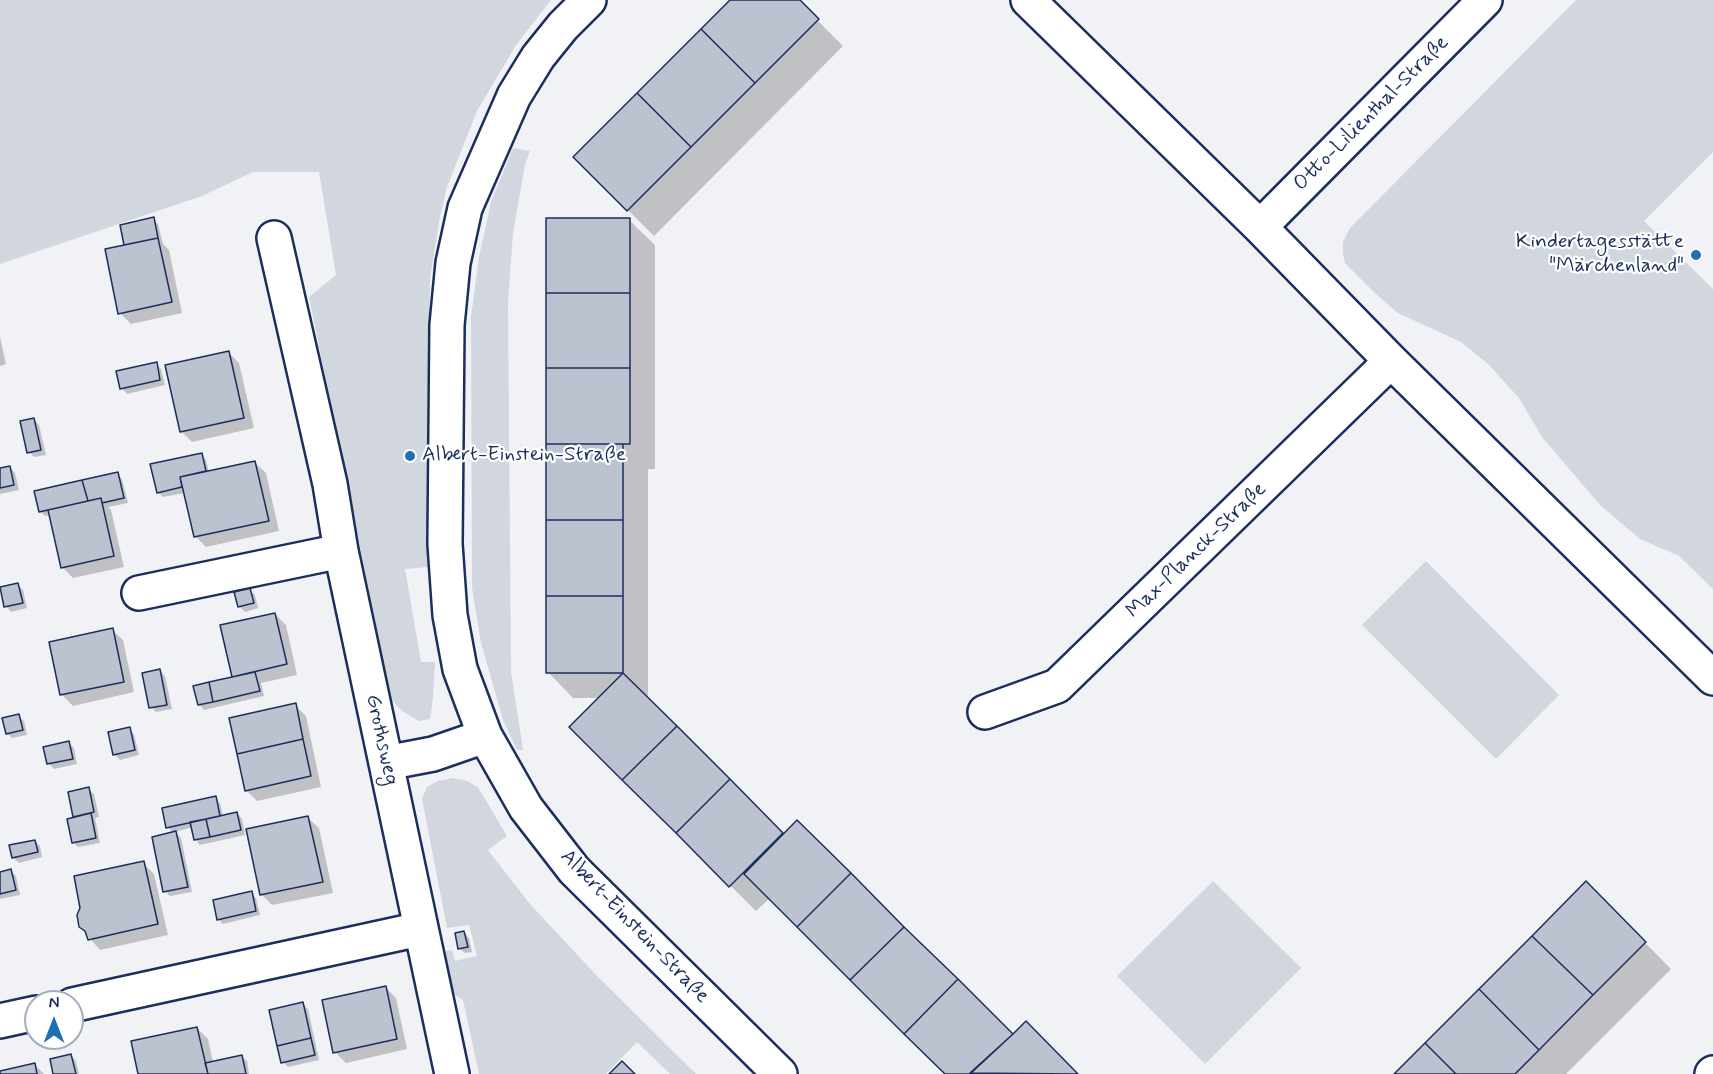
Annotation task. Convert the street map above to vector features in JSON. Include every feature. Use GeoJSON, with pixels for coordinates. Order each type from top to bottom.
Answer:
{"type":"FeatureCollection","features":[{"type":"Feature","properties":{"kind":"street","name":"Albert-Einstein-Straße"},"geometry":{"type":"LineString","coordinates":[[589,0],[563,26],[538,57],[514,96],[465,208],[453,263],[447,324],[445,544],[450,615],[460,669],[485,736],[526,808],[574,870],[780,1074]]}},
{"type":"Feature","properties":{"kind":"street"},"geometry":{"type":"LineString","coordinates":[[1028,0],[1260,227],[1391,361],[1713,678]]}},
{"type":"Feature","properties":{"kind":"street","name":"Otto-Lilienthal-Straße"},"geometry":{"type":"LineString","coordinates":[[1260,227],[1485,0]]}},
{"type":"Feature","properties":{"kind":"street","name":"Grothsweg"},"geometry":{"type":"LineString","coordinates":[[274,238],[330,484],[341,551],[452,1074]]}},
{"type":"Feature","properties":{"kind":"street","name":"Max-Planck-Straße"},"geometry":{"type":"LineString","coordinates":[[985,712],[1057,686],[1391,361]]}},
{"type":"Feature","properties":{"kind":"street"},"geometry":{"type":"LineString","coordinates":[[139,593],[341,551]]}},
{"type":"Feature","properties":{"kind":"street"},"geometry":{"type":"LineString","coordinates":[[386,763],[433,754],[485,736]]}},
{"type":"Feature","properties":{"kind":"street"},"geometry":{"type":"LineString","coordinates":[[84,1002],[420,929]]}},
{"type":"Feature","properties":{"kind":"street"},"geometry":{"type":"LineString","coordinates":[[0,1021],[24,1016]]}},
{"type":"Feature","properties":{"kind":"shaded area"},"geometry":{"type":"Polygon","coordinates":[[[0,0],[551,0],[516,45],[477,111],[447,187],[440,217],[430,279],[427,441],[428,567],[405,569],[421,662],[435,662],[430,719],[419,721],[402,711],[391,699],[309,297],[336,275],[319,172],[253,172],[202,196],[0,264],[0,0]]]}},
{"type":"Feature","properties":{"kind":"shaded area"},"geometry":{"type":"Polygon","coordinates":[[[1576,0],[1713,0],[1713,152],[1644,221],[1713,289],[1713,589],[1679,556],[1640,539],[1600,505],[1542,437],[1519,398],[1488,364],[1461,342],[1398,313],[1345,263],[1343,242],[1350,228],[1576,0]]]}},
{"type":"Feature","properties":{"kind":"shaded area"},"geometry":{"type":"Polygon","coordinates":[[[513,148],[530,151],[525,165],[513,233],[508,302],[511,672],[523,750],[517,750],[503,720],[481,643],[472,588],[471,317],[479,257],[491,202],[513,148]]]}},
{"type":"Feature","properties":{"kind":"shaded area"},"geometry":{"type":"Polygon","coordinates":[[[1426,561],[1559,695],[1496,759],[1362,625],[1426,561]]]}},
{"type":"Feature","properties":{"kind":"shaded area"},"geometry":{"type":"Polygon","coordinates":[[[453,778],[467,781],[478,787],[507,836],[488,850],[530,904],[597,976],[696,1074],[670,1074],[637,1042],[606,1074],[479,1074],[463,1000],[449,991],[442,952],[452,950],[455,961],[477,956],[469,925],[447,928],[422,799],[427,787],[438,781],[453,778]]]}},
{"type":"Feature","properties":{"kind":"shaded area"},"geometry":{"type":"Polygon","coordinates":[[[1213,881],[1301,968],[1205,1064],[1117,976],[1213,881]]]}},
{"type":"Feature","properties":{"kind":"building"},"geometry":{"type":"Polygon","coordinates":[[[730,0],[800,0],[819,19],[755,83],[701,29],[730,0]]]}},
{"type":"Feature","properties":{"kind":"building"},"geometry":{"type":"Polygon","coordinates":[[[701,29],[755,83],[691,147],[637,93],[701,29]]]}},
{"type":"Feature","properties":{"kind":"building"},"geometry":{"type":"Polygon","coordinates":[[[637,93],[691,147],[627,211],[573,157],[637,93]]]}},
{"type":"Feature","properties":{"kind":"building"},"geometry":{"type":"Polygon","coordinates":[[[154,217],[158,238],[124,245],[120,225],[154,217]]]}},
{"type":"Feature","properties":{"kind":"building"},"geometry":{"type":"Polygon","coordinates":[[[546,218],[630,218],[630,293],[546,293],[546,218]]]}},
{"type":"Feature","properties":{"kind":"building"},"geometry":{"type":"Polygon","coordinates":[[[158,238],[172,302],[118,314],[105,249],[158,238]]]}},
{"type":"Feature","properties":{"kind":"building"},"geometry":{"type":"Polygon","coordinates":[[[546,293],[630,293],[630,368],[546,368],[546,293]]]}},
{"type":"Feature","properties":{"kind":"building"},"geometry":{"type":"Polygon","coordinates":[[[229,351],[244,418],[180,432],[165,365],[229,351]]]}},
{"type":"Feature","properties":{"kind":"building"},"geometry":{"type":"Polygon","coordinates":[[[157,362],[160,380],[120,389],[116,371],[157,362]]]}},
{"type":"Feature","properties":{"kind":"building"},"geometry":{"type":"Polygon","coordinates":[[[546,368],[630,368],[630,444],[546,444],[546,368]]]}},
{"type":"Feature","properties":{"kind":"building"},"geometry":{"type":"Polygon","coordinates":[[[34,418],[41,450],[27,453],[20,421],[34,418]]]}},
{"type":"Feature","properties":{"kind":"building"},"geometry":{"type":"Polygon","coordinates":[[[546,444],[623,444],[623,520],[546,520],[546,444]]]}},
{"type":"Feature","properties":{"kind":"building"},"geometry":{"type":"Polygon","coordinates":[[[202,453],[206,471],[180,477],[182,487],[157,493],[150,464],[202,453]]]}},
{"type":"Feature","properties":{"kind":"building"},"geometry":{"type":"Polygon","coordinates":[[[255,461],[269,521],[194,537],[180,477],[255,461]]]}},
{"type":"Feature","properties":{"kind":"building"},"geometry":{"type":"Polygon","coordinates":[[[10,466],[14,485],[0,488],[0,468],[10,466]]]}},
{"type":"Feature","properties":{"kind":"building"},"geometry":{"type":"Polygon","coordinates":[[[118,472],[124,498],[102,503],[101,498],[88,501],[82,480],[118,472]]]}},
{"type":"Feature","properties":{"kind":"building"},"geometry":{"type":"Polygon","coordinates":[[[82,480],[88,501],[39,512],[34,491],[82,480]]]}},
{"type":"Feature","properties":{"kind":"building"},"geometry":{"type":"Polygon","coordinates":[[[101,498],[114,556],[61,568],[48,510],[101,498]]]}},
{"type":"Feature","properties":{"kind":"building"},"geometry":{"type":"Polygon","coordinates":[[[546,520],[623,520],[623,596],[546,596],[546,520]]]}},
{"type":"Feature","properties":{"kind":"building"},"geometry":{"type":"Polygon","coordinates":[[[18,583],[23,603],[4,607],[0,587],[18,583]]]}},
{"type":"Feature","properties":{"kind":"building"},"geometry":{"type":"Polygon","coordinates":[[[250,588],[254,603],[238,607],[234,592],[250,588]]]}},
{"type":"Feature","properties":{"kind":"building"},"geometry":{"type":"Polygon","coordinates":[[[546,596],[623,596],[623,673],[546,673],[546,596]]]}},
{"type":"Feature","properties":{"kind":"building"},"geometry":{"type":"Polygon","coordinates":[[[275,613],[287,664],[232,677],[220,625],[275,613]]]}},
{"type":"Feature","properties":{"kind":"building"},"geometry":{"type":"Polygon","coordinates":[[[113,628],[124,682],[60,695],[49,642],[113,628]]]}},
{"type":"Feature","properties":{"kind":"building"},"geometry":{"type":"Polygon","coordinates":[[[160,669],[167,705],[149,708],[142,673],[160,669]]]}},
{"type":"Feature","properties":{"kind":"building"},"geometry":{"type":"Polygon","coordinates":[[[255,672],[260,691],[213,702],[209,682],[255,672]]]}},
{"type":"Feature","properties":{"kind":"building"},"geometry":{"type":"Polygon","coordinates":[[[623,673],[677,726],[622,780],[569,727],[623,673]]]}},
{"type":"Feature","properties":{"kind":"building"},"geometry":{"type":"Polygon","coordinates":[[[209,682],[213,702],[198,705],[193,686],[209,682]]]}},
{"type":"Feature","properties":{"kind":"building"},"geometry":{"type":"Polygon","coordinates":[[[296,703],[303,739],[237,754],[229,718],[296,703]]]}},
{"type":"Feature","properties":{"kind":"building"},"geometry":{"type":"Polygon","coordinates":[[[19,714],[23,730],[6,734],[2,718],[19,714]]]}},
{"type":"Feature","properties":{"kind":"building"},"geometry":{"type":"Polygon","coordinates":[[[677,726],[730,779],[676,833],[622,780],[677,726]]]}},
{"type":"Feature","properties":{"kind":"building"},"geometry":{"type":"Polygon","coordinates":[[[130,727],[135,750],[113,755],[108,732],[130,727]]]}},
{"type":"Feature","properties":{"kind":"building"},"geometry":{"type":"Polygon","coordinates":[[[303,739],[311,776],[245,791],[237,754],[303,739]]]}},
{"type":"Feature","properties":{"kind":"building"},"geometry":{"type":"Polygon","coordinates":[[[69,741],[73,759],[47,764],[43,747],[69,741]]]}},
{"type":"Feature","properties":{"kind":"building"},"geometry":{"type":"Polygon","coordinates":[[[730,779],[783,833],[729,887],[676,833],[730,779]]]}},
{"type":"Feature","properties":{"kind":"building"},"geometry":{"type":"Polygon","coordinates":[[[89,787],[94,812],[73,817],[68,792],[89,787]]]}},
{"type":"Feature","properties":{"kind":"building"},"geometry":{"type":"Polygon","coordinates":[[[216,796],[220,816],[166,828],[162,808],[216,796]]]}},
{"type":"Feature","properties":{"kind":"building"},"geometry":{"type":"Polygon","coordinates":[[[237,812],[241,830],[210,837],[206,819],[237,812]]]}},
{"type":"Feature","properties":{"kind":"building"},"geometry":{"type":"Polygon","coordinates":[[[91,813],[96,838],[72,843],[67,819],[91,813]]]}},
{"type":"Feature","properties":{"kind":"building"},"geometry":{"type":"Polygon","coordinates":[[[308,816],[323,882],[260,895],[246,829],[308,816]]]}},
{"type":"Feature","properties":{"kind":"building"},"geometry":{"type":"Polygon","coordinates":[[[206,819],[210,837],[194,840],[190,822],[206,819]]]}},
{"type":"Feature","properties":{"kind":"building"},"geometry":{"type":"Polygon","coordinates":[[[797,820],[851,873],[797,927],[744,874],[797,820]]]}},
{"type":"Feature","properties":{"kind":"building"},"geometry":{"type":"Polygon","coordinates":[[[176,831],[188,887],[163,892],[152,837],[176,831]]]}},
{"type":"Feature","properties":{"kind":"building"},"geometry":{"type":"Polygon","coordinates":[[[35,840],[38,852],[12,858],[9,845],[35,840]]]}},
{"type":"Feature","properties":{"kind":"building"},"geometry":{"type":"Polygon","coordinates":[[[144,861],[158,924],[88,940],[85,931],[79,927],[77,915],[80,908],[74,876],[144,861]]]}},
{"type":"Feature","properties":{"kind":"building"},"geometry":{"type":"Polygon","coordinates":[[[11,869],[16,890],[0,894],[0,872],[11,869]]]}},
{"type":"Feature","properties":{"kind":"building"},"geometry":{"type":"Polygon","coordinates":[[[851,873],[904,927],[850,980],[797,927],[851,873]]]}},
{"type":"Feature","properties":{"kind":"building"},"geometry":{"type":"Polygon","coordinates":[[[1586,881],[1646,942],[1593,995],[1532,936],[1586,881]]]}},
{"type":"Feature","properties":{"kind":"building"},"geometry":{"type":"Polygon","coordinates":[[[252,891],[256,911],[217,920],[213,900],[252,891]]]}},
{"type":"Feature","properties":{"kind":"building"},"geometry":{"type":"Polygon","coordinates":[[[904,927],[958,979],[904,1034],[850,980],[904,927]]]}},
{"type":"Feature","properties":{"kind":"building"},"geometry":{"type":"Polygon","coordinates":[[[464,931],[468,947],[458,949],[455,933],[464,931]]]}},
{"type":"Feature","properties":{"kind":"building"},"geometry":{"type":"Polygon","coordinates":[[[1532,936],[1593,995],[1539,1050],[1479,989],[1532,936]]]}},
{"type":"Feature","properties":{"kind":"building"},"geometry":{"type":"Polygon","coordinates":[[[958,979],[1013,1034],[970,1074],[945,1074],[904,1034],[958,979]]]}},
{"type":"Feature","properties":{"kind":"building"},"geometry":{"type":"Polygon","coordinates":[[[386,986],[397,1039],[333,1053],[322,1000],[386,986]]]}},
{"type":"Feature","properties":{"kind":"building"},"geometry":{"type":"Polygon","coordinates":[[[1479,989],[1539,1050],[1515,1074],[1456,1074],[1425,1043],[1479,989]]]}},
{"type":"Feature","properties":{"kind":"building"},"geometry":{"type":"Polygon","coordinates":[[[303,1002],[311,1038],[277,1046],[269,1010],[303,1002]]]}},
{"type":"Feature","properties":{"kind":"building"},"geometry":{"type":"Polygon","coordinates":[[[1026,1021],[1078,1074],[970,1073],[1013,1034],[1026,1021]]]}},
{"type":"Feature","properties":{"kind":"building"},"geometry":{"type":"Polygon","coordinates":[[[197,1027],[208,1074],[138,1074],[131,1041],[197,1027]]]}},
{"type":"Feature","properties":{"kind":"building"},"geometry":{"type":"Polygon","coordinates":[[[311,1038],[315,1055],[281,1063],[277,1046],[311,1038]]]}},
{"type":"Feature","properties":{"kind":"building"},"geometry":{"type":"Polygon","coordinates":[[[1425,1043],[1456,1074],[1394,1074],[1425,1043]]]}},
{"type":"Feature","properties":{"kind":"building"},"geometry":{"type":"Polygon","coordinates":[[[71,1054],[76,1074],[53,1074],[50,1059],[71,1054]]]}},
{"type":"Feature","properties":{"kind":"building"},"geometry":{"type":"Polygon","coordinates":[[[242,1055],[246,1074],[208,1074],[205,1063],[242,1055]]]}},
{"type":"Feature","properties":{"kind":"building"},"geometry":{"type":"Polygon","coordinates":[[[622,1061],[635,1074],[609,1074],[622,1061]]]}},
{"type":"Feature","properties":{"kind":"building"},"geometry":{"type":"Polygon","coordinates":[[[35,1063],[37,1074],[0,1074],[0,1071],[35,1063]]]}},
{"type":"Feature","properties":{"kind":"place","name":"Kindertagesstätte \"Märchenland\""},"geometry":{"type":"Point","coordinates":[1696,255]}},
{"type":"Feature","properties":{"kind":"place","name":"Albert-Einstein-Straße"},"geometry":{"type":"Point","coordinates":[410,456]}}]}
